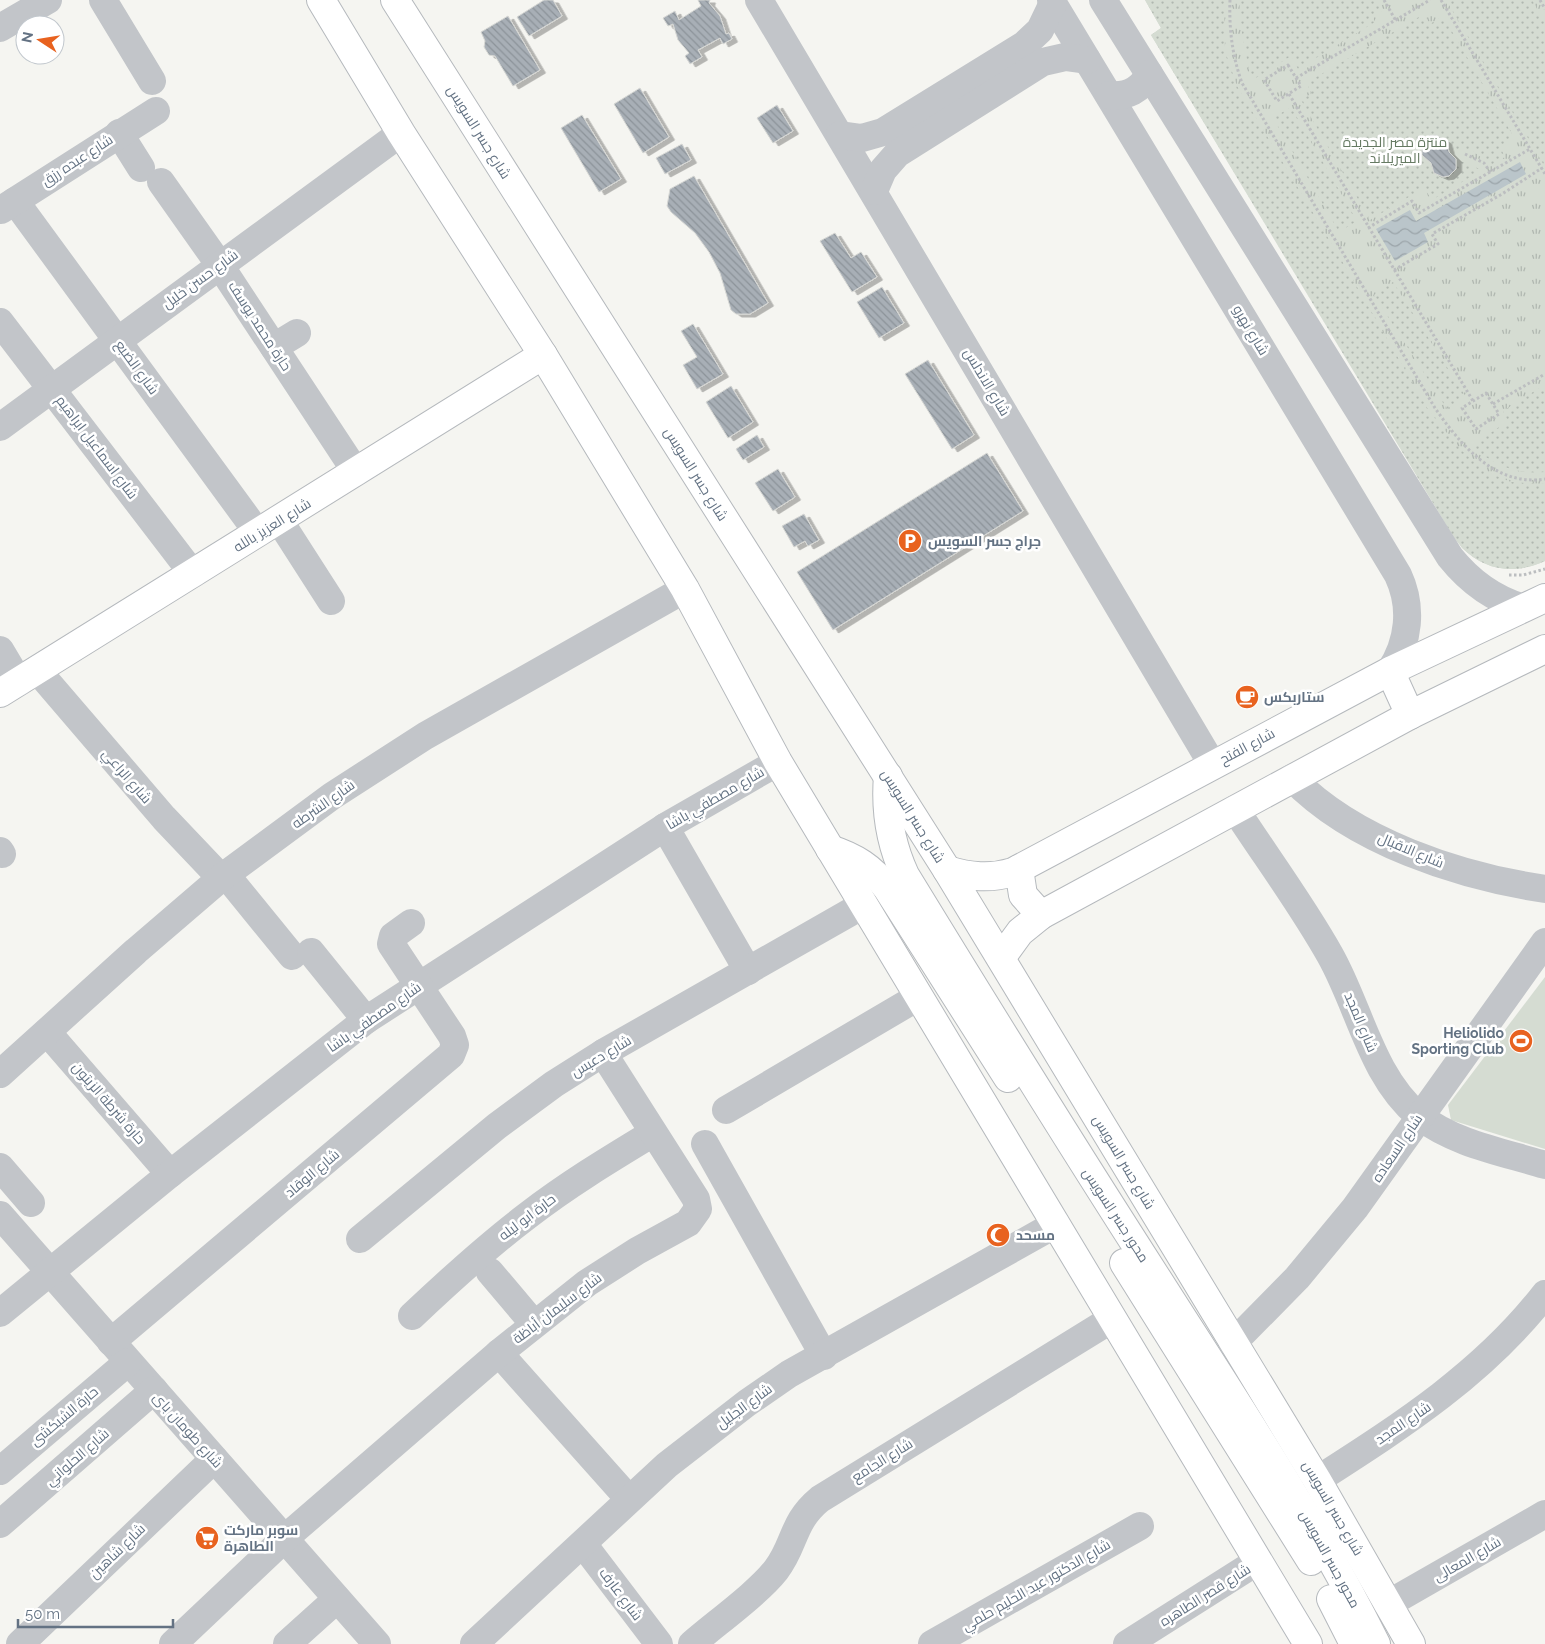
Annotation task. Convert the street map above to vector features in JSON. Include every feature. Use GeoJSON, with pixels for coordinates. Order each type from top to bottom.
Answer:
{"type":"FeatureCollection","features":[{"type":"Feature","properties":{"kind":"main road"},"geometry":{"type":"LineString","coordinates":[[322,0],[400,133],[543,356],[685,589],[778,762],[1308,1644]]}},
{"type":"Feature","properties":{"kind":"main road","name":"شارع جسر السويس"},"geometry":{"type":"LineString","coordinates":[[395,0],[947,870],[1316,1480],[1411,1644]]}},
{"type":"Feature","properties":{"kind":"main road","name":"شارع العزيز بالله"},"geometry":{"type":"LineString","coordinates":[[19,682],[543,356]]}},
{"type":"Feature","properties":{"kind":"main road","name":"شارع الفتح"},"geometry":{"type":"LineString","coordinates":[[947,870],[964,875],[985,877],[1019,869],[1212,764],[1390,671],[1535,603]]}},
{"type":"Feature","properties":{"kind":"main road"},"geometry":{"type":"LineString","coordinates":[[1001,958],[1020,932],[1041,915],[1410,715],[1545,649]]}},
{"type":"Feature","properties":{"kind":"main road"},"geometry":{"type":"LineString","coordinates":[[1390,671],[1410,715]]}},
{"type":"Feature","properties":{"kind":"main road","name":"محور جسر السويس"},"geometry":{"type":"LineString","coordinates":[[888,776],[887,820],[892,841],[906,875],[1051,1113],[1287,1482],[1376,1644]]}},
{"type":"Feature","properties":{"kind":"main road","name":"محور جسر السويس"},"geometry":{"type":"LineString","coordinates":[[830,849],[857,859],[879,877],[887,888],[1270,1494],[1307,1554],[1354,1644]]}},
{"type":"Feature","properties":{"kind":"main road"},"geometry":{"type":"LineString","coordinates":[[1019,869],[1023,895],[1041,915]]}},
{"type":"Feature","properties":{"kind":"street"},"geometry":{"type":"LineString","coordinates":[[0,28],[48,0]]}},
{"type":"Feature","properties":{"kind":"street"},"geometry":{"type":"LineString","coordinates":[[103,0],[152,81]]}},
{"type":"Feature","properties":{"kind":"street","name":"شارع الاندلس"},"geometry":{"type":"LineString","coordinates":[[759,0],[874,191],[1212,764]]}},
{"type":"Feature","properties":{"kind":"street"},"geometry":{"type":"LineString","coordinates":[[1103,0],[1450,557],[1462,572],[1483,589],[1507,602],[1535,603]]}},
{"type":"Feature","properties":{"kind":"street"},"geometry":{"type":"LineString","coordinates":[[840,135],[862,138],[883,132],[1018,50],[1040,30],[1052,2]]}},
{"type":"Feature","properties":{"kind":"street","name":"شارع نهرو"},"geometry":{"type":"LineString","coordinates":[[1052,2],[1398,575],[1406,602],[1407,620],[1402,646],[1390,671]]}},
{"type":"Feature","properties":{"kind":"street"},"geometry":{"type":"LineString","coordinates":[[874,191],[883,170],[897,154],[1030,70],[1058,58],[1087,60]]}},
{"type":"Feature","properties":{"kind":"street"},"geometry":{"type":"LineString","coordinates":[[1109,94],[1121,96],[1133,92],[1143,84],[1149,74]]}},
{"type":"Feature","properties":{"kind":"street","name":"شارع عبده رزق"},"geometry":{"type":"LineString","coordinates":[[8,206],[156,111]]}},
{"type":"Feature","properties":{"kind":"street","name":"حارة محمد يوسف"},"geometry":{"type":"LineString","coordinates":[[119,133],[220,264],[356,472]]}},
{"type":"Feature","properties":{"kind":"street","name":"شارع حسن خليل"},"geometry":{"type":"LineString","coordinates":[[0,427],[116,339],[400,133]]}},
{"type":"Feature","properties":{"kind":"street","name":"شارع الضبع"},"geometry":{"type":"LineString","coordinates":[[8,206],[330,601]]}},
{"type":"Feature","properties":{"kind":"street","name":"شارع اسماعيل ابراهيم"},"geometry":{"type":"LineString","coordinates":[[0,322],[52,387],[193,574]]}},
{"type":"Feature","properties":{"kind":"street"},"geometry":{"type":"LineString","coordinates":[[274,347],[297,333]]}},
{"type":"Feature","properties":{"kind":"street","name":"شارع الشرطه"},"geometry":{"type":"LineString","coordinates":[[0,1074],[136,951],[223,877],[332,796],[425,736],[685,589]]}},
{"type":"Feature","properties":{"kind":"street","name":"شارع الراعي"},"geometry":{"type":"LineString","coordinates":[[0,650],[19,682],[164,818],[366,1020]]}},
{"type":"Feature","properties":{"kind":"street","name":"شارع مصطفي باشا"},"geometry":{"type":"LineString","coordinates":[[0,1313],[170,1174],[366,1020],[665,827],[778,762]]}},
{"type":"Feature","properties":{"kind":"street","name":"شارع الاقبال"},"geometry":{"type":"LineString","coordinates":[[1292,778],[1312,798],[1326,808],[1404,849],[1470,873],[1545,888]]}},
{"type":"Feature","properties":{"kind":"street","name":"شارع المجد"},"geometry":{"type":"LineString","coordinates":[[1235,809],[1329,954],[1387,1078],[1401,1098],[1434,1126],[1457,1138],[1545,1165]]}},
{"type":"Feature","properties":{"kind":"street"},"geometry":{"type":"LineString","coordinates":[[665,827],[748,971]]}},
{"type":"Feature","properties":{"kind":"street","name":"شارع دعبس"},"geometry":{"type":"LineString","coordinates":[[360,1239],[497,1126],[554,1084],[603,1053],[863,905]]}},
{"type":"Feature","properties":{"kind":"street","name":"شارع الوقاد"},"geometry":{"type":"LineString","coordinates":[[119,1352],[451,1055],[455,1046],[452,1036],[391,944],[393,936],[410,923]]}},
{"type":"Feature","properties":{"kind":"street","name":"شارع السعاده"},"geometry":{"type":"LineString","coordinates":[[1233,1343],[1282,1295],[1326,1244],[1381,1172],[1419,1115],[1545,942]]}},
{"type":"Feature","properties":{"kind":"street"},"geometry":{"type":"LineString","coordinates":[[726,1110],[918,997]]}},
{"type":"Feature","properties":{"kind":"street","name":"حارة شرطة الزيتون"},"geometry":{"type":"LineString","coordinates":[[47,1032],[170,1174]]}},
{"type":"Feature","properties":{"kind":"street","name":"شارع سليمان أباظة"},"geometry":{"type":"LineString","coordinates":[[173,1644],[284,1539],[534,1324],[587,1283],[637,1251],[688,1223],[696,1214],[696,1199],[603,1053]]}},
{"type":"Feature","properties":{"kind":"street","name":"حارة ابو ليله"},"geometry":{"type":"LineString","coordinates":[[412,1316],[468,1264],[527,1216],[589,1172],[654,1133]]}},
{"type":"Feature","properties":{"kind":"street"},"geometry":{"type":"LineString","coordinates":[[705,1144],[824,1356]]}},
{"type":"Feature","properties":{"kind":"street"},"geometry":{"type":"LineString","coordinates":[[2,1172],[31,1203]]}},
{"type":"Feature","properties":{"kind":"street","name":"شارع طومان باى"},"geometry":{"type":"LineString","coordinates":[[0,1215],[377,1644]]}},
{"type":"Feature","properties":{"kind":"street","name":"شارع الجليل"},"geometry":{"type":"LineString","coordinates":[[474,1644],[629,1499],[674,1460],[747,1403],[789,1374],[1056,1224]]}},
{"type":"Feature","properties":{"kind":"street"},"geometry":{"type":"LineString","coordinates":[[490,1272],[534,1324]]}},
{"type":"Feature","properties":{"kind":"street","name":"شارع المجد"},"geometry":{"type":"LineString","coordinates":[[1316,1480],[1414,1418],[1449,1391],[1498,1348],[1545,1294]]}},
{"type":"Feature","properties":{"kind":"street","name":"شارع الجامع"},"geometry":{"type":"LineString","coordinates":[[692,1644],[774,1572],[786,1553],[801,1518],[820,1498],[1112,1319]]}},
{"type":"Feature","properties":{"kind":"street","name":"حارة الشبكشى"},"geometry":{"type":"LineString","coordinates":[[0,1470],[119,1352]]}},
{"type":"Feature","properties":{"kind":"street"},"geometry":{"type":"LineString","coordinates":[[499,1353],[629,1499]]}},
{"type":"Feature","properties":{"kind":"street","name":"شارع الحلواني"},"geometry":{"type":"LineString","coordinates":[[0,1524],[154,1390]]}},
{"type":"Feature","properties":{"kind":"street","name":"شارع شاهين"},"geometry":{"type":"LineString","coordinates":[[20,1644],[214,1459]]}},
{"type":"Feature","properties":{"kind":"street","name":"شارع المعالى"},"geometry":{"type":"LineString","coordinates":[[1388,1604],[1545,1514]]}},
{"type":"Feature","properties":{"kind":"street","name":"شارع الدكتور عبد الحليم حلمي"},"geometry":{"type":"LineString","coordinates":[[932,1644],[1140,1526]]}},
{"type":"Feature","properties":{"kind":"street","name":"شارع عارف"},"geometry":{"type":"LineString","coordinates":[[583,1544],[659,1644]]}},
{"type":"Feature","properties":{"kind":"street","name":"شارع قصر الطاهره"},"geometry":{"type":"LineString","coordinates":[[1128,1644],[1258,1561]]}},
{"type":"Feature","properties":{"kind":"street"},"geometry":{"type":"LineString","coordinates":[[287,1644],[337,1599]]}},
{"type":"Feature","properties":{"kind":"path"},"geometry":{"type":"LineString","coordinates":[[1230,0],[1233,53],[1242,83],[1435,408],[1464,446],[1488,466],[1514,477],[1545,479]]}},
{"type":"Feature","properties":{"kind":"path"},"geometry":{"type":"LineString","coordinates":[[1384,0],[1396,20]]}},
{"type":"Feature","properties":{"kind":"path"},"geometry":{"type":"LineString","coordinates":[[1296,78],[1430,0]]}},
{"type":"Feature","properties":{"kind":"path"},"geometry":{"type":"LineString","coordinates":[[1441,0],[1545,174]]}},
{"type":"Feature","properties":{"kind":"path"},"geometry":{"type":"LineString","coordinates":[[1540,0],[1545,8]]}},
{"type":"Feature","properties":{"kind":"path"},"geometry":{"type":"LineString","coordinates":[[1288,65],[1301,86],[1289,94],[1277,101],[1264,80],[1288,65]]}},
{"type":"Feature","properties":{"kind":"path"},"geometry":{"type":"LineString","coordinates":[[1289,94],[1473,401]]}},
{"type":"Feature","properties":{"kind":"path"},"geometry":{"type":"LineString","coordinates":[[1368,228],[1412,201],[1419,213],[1530,149]]}},
{"type":"Feature","properties":{"kind":"path"},"geometry":{"type":"LineString","coordinates":[[1465,154],[1480,160],[1490,172]]}},
{"type":"Feature","properties":{"kind":"path"},"geometry":{"type":"LineString","coordinates":[[1394,270],[1438,244],[1432,234],[1502,194],[1542,168]]}},
{"type":"Feature","properties":{"kind":"path"},"geometry":{"type":"LineString","coordinates":[[1493,404],[1545,374]]}},
{"type":"Feature","properties":{"kind":"path"},"geometry":{"type":"LineString","coordinates":[[1539,378],[1545,379]]}},
{"type":"Feature","properties":{"kind":"path"},"geometry":{"type":"LineString","coordinates":[[1486,393],[1500,414],[1476,429],[1462,408],[1473,401],[1486,393]]}},
{"type":"Feature","properties":{"kind":"green space","name":"منتزة مصر الجديدة الميريلاند"},"geometry":{"type":"Polygon","coordinates":[[[1145,0],[1545,0],[1545,561],[1522,568],[1501,568],[1481,562],[1462,548],[1151,35],[1161,28],[1145,0]]]}},
{"type":"Feature","properties":{"kind":"green space"},"geometry":{"type":"Polygon","coordinates":[[[1145,0],[1224,0],[1225,51],[1237,86],[1429,411],[1460,449],[1485,471],[1511,482],[1545,484],[1545,561],[1519,568],[1495,567],[1473,557],[1454,538],[1151,35],[1161,28],[1145,0]]]}},
{"type":"Feature","properties":{"kind":"green space"},"geometry":{"type":"Polygon","coordinates":[[[1239,0],[1376,0],[1382,11],[1372,15],[1375,22],[1298,69],[1291,56],[1251,81],[1242,33],[1239,0]]]}},
{"type":"Feature","properties":{"kind":"green space"},"geometry":{"type":"Polygon","coordinates":[[[1446,0],[1532,0],[1545,22],[1545,167],[1446,0]]]}},
{"type":"Feature","properties":{"kind":"green space"},"geometry":{"type":"Polygon","coordinates":[[[1424,14],[1430,24],[1443,16],[1515,139],[1500,147],[1505,157],[1491,165],[1473,151],[1449,149],[1447,142],[1443,138],[1430,136],[1423,142],[1422,153],[1431,163],[1436,174],[1446,176],[1454,171],[1456,159],[1482,170],[1432,200],[1424,188],[1370,220],[1301,100],[1312,93],[1306,83],[1424,14]]]}},
{"type":"Feature","properties":{"kind":"green space"},"geometry":{"type":"Polygon","coordinates":[[[1291,107],[1357,221],[1339,232],[1273,118],[1291,107]]]}},
{"type":"Feature","properties":{"kind":"green space"},"geometry":{"type":"Polygon","coordinates":[[[1393,282],[1466,397],[1447,409],[1374,295],[1393,282]]]}},
{"type":"Feature","properties":{"kind":"green space"},"geometry":{"type":"Polygon","coordinates":[[[1544,385],[1545,472],[1524,472],[1505,467],[1487,458],[1471,446],[1508,421],[1503,411],[1544,385]]]}},
{"type":"Feature","properties":{"kind":"green space","name":"Heliolido Sporting Club"},"geometry":{"type":"Polygon","coordinates":[[[1545,977],[1545,1149],[1451,1120],[1448,1105],[1545,977]]]}},
{"type":"Feature","properties":{"kind":"water"},"geometry":{"type":"Polygon","coordinates":[[[1520,162],[1526,174],[1424,233],[1428,242],[1395,261],[1376,229],[1410,210],[1416,221],[1520,162]]]}},
{"type":"Feature","properties":{"kind":"building"},"geometry":{"type":"Polygon","coordinates":[[[544,0],[553,0],[562,16],[529,36],[517,17],[544,0]]]}},
{"type":"Feature","properties":{"kind":"building"},"geometry":{"type":"Polygon","coordinates":[[[698,0],[710,0],[709,3],[720,16],[726,34],[729,33],[732,39],[723,44],[720,38],[698,50],[702,57],[690,64],[685,56],[689,53],[678,40],[673,24],[668,26],[663,18],[675,11],[679,20],[701,6],[698,0]]]}},
{"type":"Feature","properties":{"kind":"building"},"geometry":{"type":"Polygon","coordinates":[[[508,16],[540,70],[513,86],[495,56],[489,55],[484,47],[485,41],[481,32],[508,16]]]}},
{"type":"Feature","properties":{"kind":"building"},"geometry":{"type":"Polygon","coordinates":[[[640,88],[669,137],[643,153],[614,104],[640,88]]]}},
{"type":"Feature","properties":{"kind":"building"},"geometry":{"type":"Polygon","coordinates":[[[777,105],[793,131],[773,143],[757,118],[777,105]]]}},
{"type":"Feature","properties":{"kind":"building"},"geometry":{"type":"Polygon","coordinates":[[[582,115],[621,179],[599,192],[561,128],[582,115]]]}},
{"type":"Feature","properties":{"kind":"building"},"geometry":{"type":"Polygon","coordinates":[[[1436,135],[1446,141],[1449,152],[1456,159],[1456,169],[1449,176],[1443,177],[1434,173],[1431,163],[1422,155],[1422,144],[1430,136],[1436,135]]]}},
{"type":"Feature","properties":{"kind":"building"},"geometry":{"type":"Polygon","coordinates":[[[682,144],[691,160],[665,174],[656,158],[682,144]]]}},
{"type":"Feature","properties":{"kind":"building"},"geometry":{"type":"Polygon","coordinates":[[[694,176],[768,303],[750,314],[736,314],[731,310],[720,273],[709,252],[695,233],[671,212],[667,206],[670,189],[694,176]]]}},
{"type":"Feature","properties":{"kind":"building"},"geometry":{"type":"Polygon","coordinates":[[[835,233],[851,258],[861,252],[877,277],[852,292],[820,241],[835,233]]]}},
{"type":"Feature","properties":{"kind":"building"},"geometry":{"type":"Polygon","coordinates":[[[882,287],[904,323],[879,338],[857,302],[882,287]]]}},
{"type":"Feature","properties":{"kind":"building"},"geometry":{"type":"Polygon","coordinates":[[[693,324],[723,374],[697,389],[683,365],[697,357],[681,331],[693,324]]]}},
{"type":"Feature","properties":{"kind":"building"},"geometry":{"type":"Polygon","coordinates":[[[928,360],[974,435],[952,449],[905,374],[928,360]]]}},
{"type":"Feature","properties":{"kind":"building"},"geometry":{"type":"Polygon","coordinates":[[[731,386],[753,422],[728,438],[706,402],[731,386]]]}},
{"type":"Feature","properties":{"kind":"building"},"geometry":{"type":"Polygon","coordinates":[[[757,435],[764,447],[743,460],[736,449],[757,435]]]}},
{"type":"Feature","properties":{"kind":"building","name":"جراج جسر السويس"},"geometry":{"type":"Polygon","coordinates":[[[987,453],[1023,511],[833,630],[797,572],[987,453]]]}},
{"type":"Feature","properties":{"kind":"building"},"geometry":{"type":"Polygon","coordinates":[[[778,469],[795,497],[773,511],[755,483],[778,469]]]}},
{"type":"Feature","properties":{"kind":"building"},"geometry":{"type":"Polygon","coordinates":[[[804,514],[819,540],[808,546],[805,541],[794,547],[782,526],[804,514]]]}},
{"type":"Feature","properties":{"kind":"place","name":"جراج جسر السويس"},"geometry":{"type":"Point","coordinates":[910,541]}},
{"type":"Feature","properties":{"kind":"place","name":"ستاربكس"},"geometry":{"type":"Point","coordinates":[1247,697]}},
{"type":"Feature","properties":{"kind":"place","name":"Heliolido Sporting Club"},"geometry":{"type":"Point","coordinates":[1521,1041]}},
{"type":"Feature","properties":{"kind":"place","name":"مسحد"},"geometry":{"type":"Point","coordinates":[998,1235]}},
{"type":"Feature","properties":{"kind":"place","name":"سوبر ماركت الطاهرة"},"geometry":{"type":"Point","coordinates":[207,1538]}}]}
